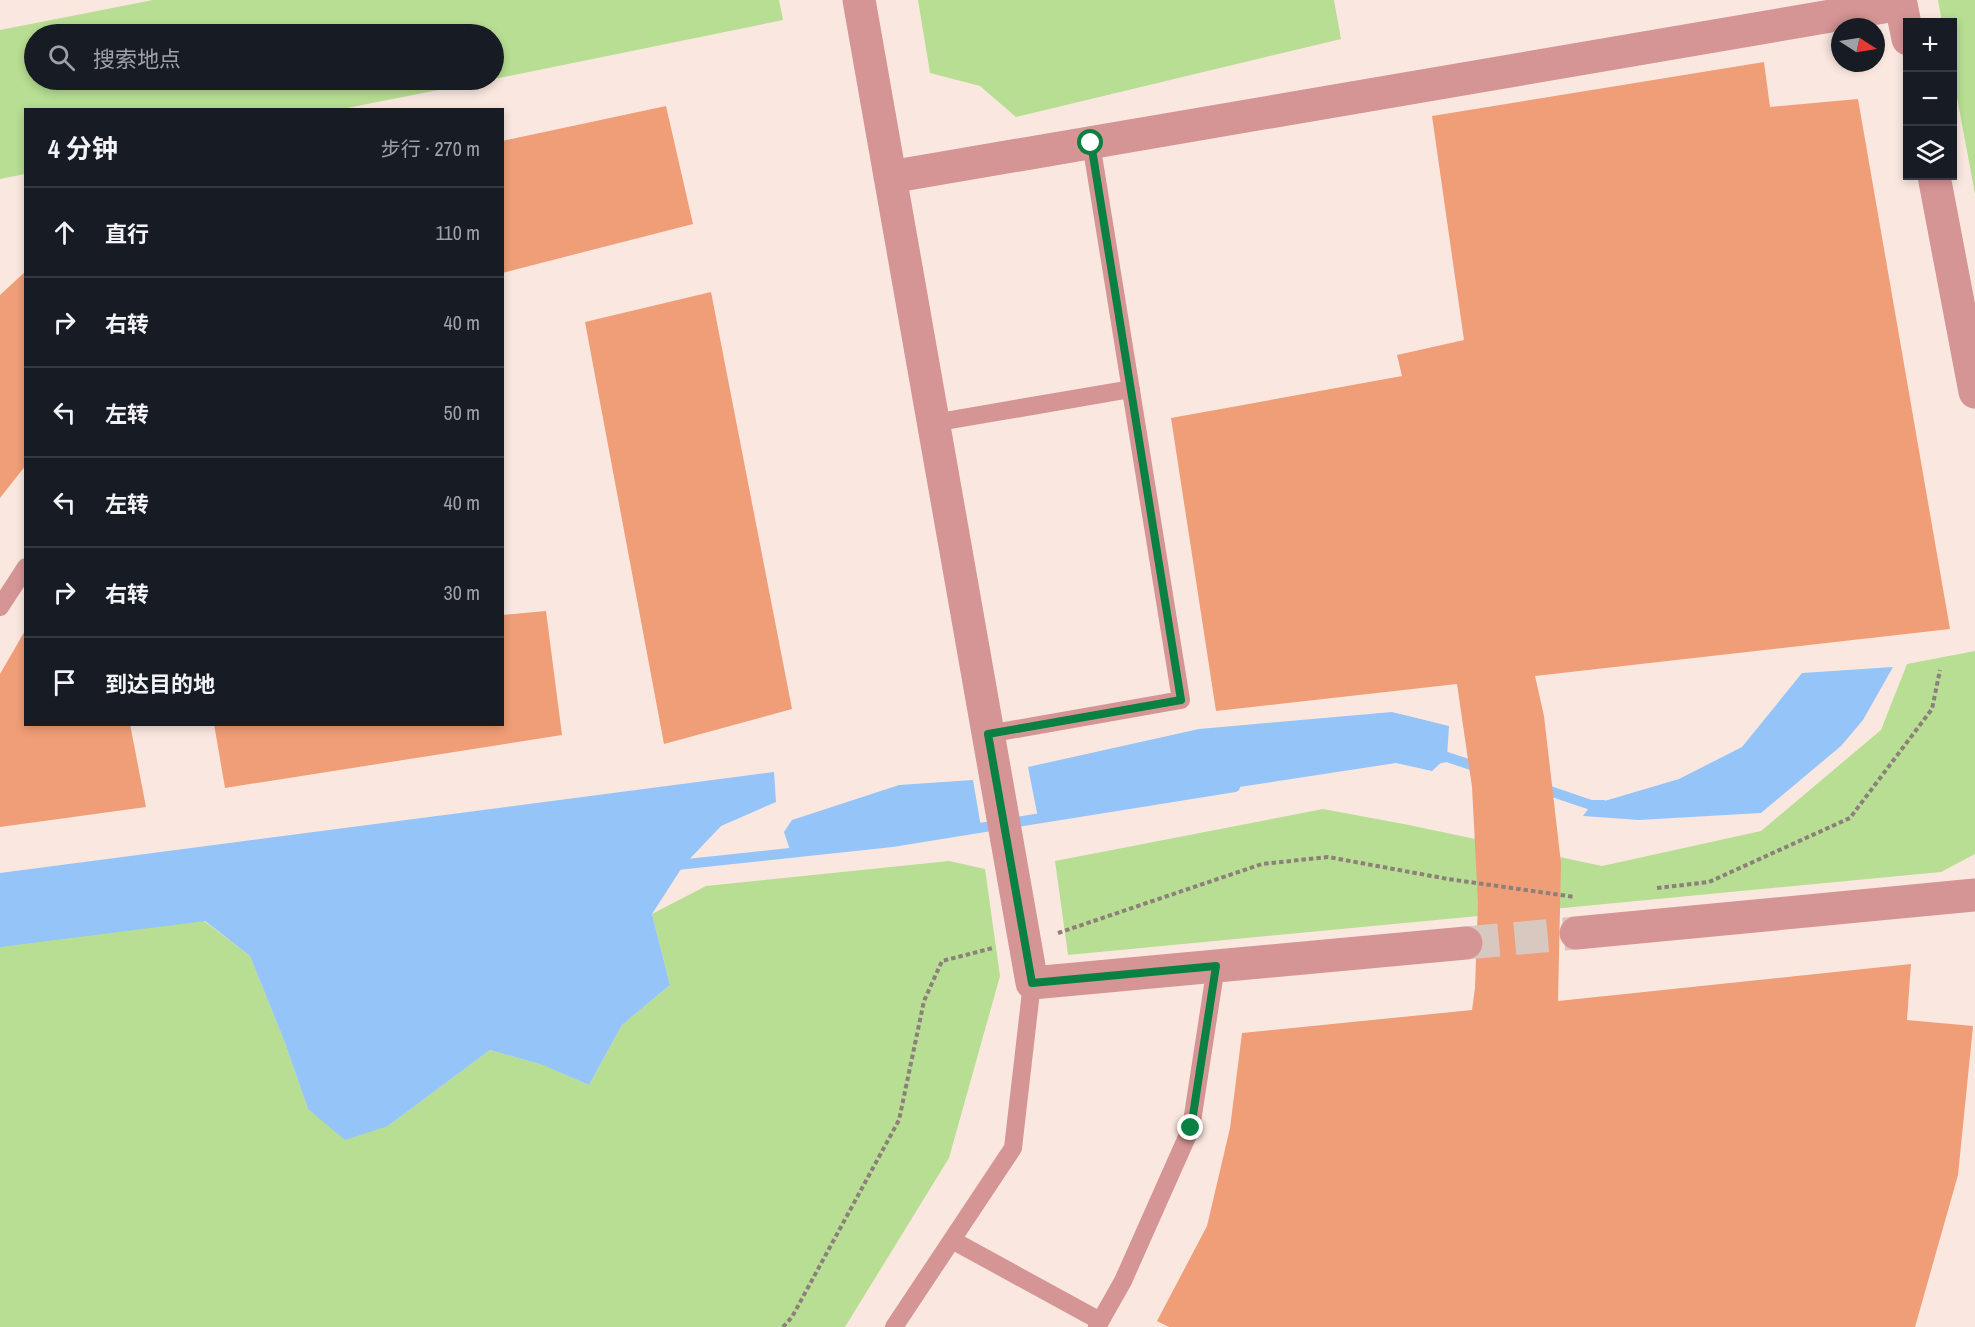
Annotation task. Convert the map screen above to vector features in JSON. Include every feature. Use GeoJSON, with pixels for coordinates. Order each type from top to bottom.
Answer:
{"type":"FeatureCollection","features":[{"type":"Feature","properties":{"kind":"street"},"geometry":{"type":"LineString","coordinates":[[859,0],[1032,983],[1466,943]]}},
{"type":"Feature","properties":{"kind":"street"},"geometry":{"type":"LineString","coordinates":[[890,177],[1901,4],[1904,18]]}},
{"type":"Feature","properties":{"kind":"street"},"geometry":{"type":"LineString","coordinates":[[1935,180],[1975,392]]}},
{"type":"Feature","properties":{"kind":"street"},"geometry":{"type":"LineString","coordinates":[[1576,933],[1975,896]]}},
{"type":"Feature","properties":{"kind":"lane"},"geometry":{"type":"LineString","coordinates":[[988,734],[1181,700],[1091,143]]}},
{"type":"Feature","properties":{"kind":"lane"},"geometry":{"type":"LineString","coordinates":[[933,423],[1131,389]]}},
{"type":"Feature","properties":{"kind":"lane"},"geometry":{"type":"LineString","coordinates":[[0,607],[24,570]]}},
{"type":"Feature","properties":{"kind":"lane"},"geometry":{"type":"LineString","coordinates":[[952,1240],[1098,1324],[1123,1281],[1191,1128],[1216,966]]}},
{"type":"Feature","properties":{"kind":"lane"},"geometry":{"type":"LineString","coordinates":[[894,1327],[1013,1148],[1032,983]]}},
{"type":"Feature","properties":{"kind":"green space"},"geometry":{"type":"Polygon","coordinates":[[[153,0],[779,0],[783,20],[504,77],[504,24],[31,24],[153,0]]]}},
{"type":"Feature","properties":{"kind":"green space"},"geometry":{"type":"Polygon","coordinates":[[[918,0],[1334,0],[1341,39],[1016,117],[980,86],[930,73],[918,0]]]}},
{"type":"Feature","properties":{"kind":"green space"},"geometry":{"type":"Polygon","coordinates":[[[1938,0],[1975,0],[1975,194],[1957,97],[1957,18],[1941,18],[1938,0]]]}},
{"type":"Feature","properties":{"kind":"green space"},"geometry":{"type":"Polygon","coordinates":[[[24,25],[24,90],[438,90],[347,108],[24,108],[24,174],[0,179],[0,30],[24,25]]]}},
{"type":"Feature","properties":{"kind":"green space"},"geometry":{"type":"Polygon","coordinates":[[[1975,651],[1975,854],[1941,872],[1068,955],[1055,861],[1323,809],[1602,866],[1761,831],[1881,730],[1907,664],[1975,651]]]}},
{"type":"Feature","properties":{"kind":"green space"},"geometry":{"type":"Polygon","coordinates":[[[949,861],[985,869],[1000,976],[949,1158],[845,1327],[0,1327],[0,927],[204,921],[250,956],[285,1043],[308,1109],[388,1126],[490,1050],[544,1065],[589,1085],[622,1025],[670,985],[652,914],[706,886],[949,861]]]}},
{"type":"Feature","properties":{"kind":"water"},"geometry":{"type":"Polygon","coordinates":[[[1893,667],[1863,720],[1841,746],[1761,813],[1639,820],[1583,816],[1591,805],[1679,779],[1742,747],[1802,673],[1893,667]]]}},
{"type":"Feature","properties":{"kind":"water"},"geometry":{"type":"Polygon","coordinates":[[[1392,712],[1449,726],[1447,757],[1432,771],[1396,763],[1038,818],[1028,767],[1199,729],[1392,712]]]}},
{"type":"Feature","properties":{"kind":"water"},"geometry":{"type":"Polygon","coordinates":[[[774,772],[776,802],[721,826],[683,866],[652,914],[670,985],[622,1025],[589,1085],[543,1065],[490,1050],[388,1126],[345,1140],[308,1109],[285,1043],[250,956],[205,921],[0,947],[0,873],[774,772]]]}},
{"type":"Feature","properties":{"kind":"water"},"geometry":{"type":"Polygon","coordinates":[[[973,780],[981,827],[791,853],[784,832],[792,820],[899,785],[973,780]]]}},
{"type":"Feature","properties":{"kind":"building"},"geometry":{"type":"Polygon","coordinates":[[[1764,62],[1770,107],[1858,99],[1950,629],[1535,676],[1544,716],[1561,863],[1558,1001],[1911,964],[1907,1020],[1973,1026],[1958,1175],[1915,1327],[1169,1327],[1157,1321],[1207,1226],[1230,1128],[1242,1033],[1472,1010],[1478,903],[1472,787],[1457,684],[1216,711],[1171,418],[1402,376],[1397,355],[1464,340],[1432,116],[1764,62]]]}},
{"type":"Feature","properties":{"kind":"building"},"geometry":{"type":"Polygon","coordinates":[[[666,106],[693,224],[504,272],[504,141],[666,106]]]}},
{"type":"Feature","properties":{"kind":"building"},"geometry":{"type":"Polygon","coordinates":[[[24,273],[24,468],[0,498],[0,295],[24,273]]]}},
{"type":"Feature","properties":{"kind":"building"},"geometry":{"type":"Polygon","coordinates":[[[711,292],[792,709],[664,744],[585,322],[711,292]]]}},
{"type":"Feature","properties":{"kind":"building"},"geometry":{"type":"Polygon","coordinates":[[[546,611],[562,735],[225,788],[214,726],[504,726],[504,615],[546,611]]]}},
{"type":"Feature","properties":{"kind":"building"},"geometry":{"type":"Polygon","coordinates":[[[24,632],[24,726],[130,726],[146,807],[0,827],[0,674],[24,632]]]}},
{"type":"Feature","properties":{"kind":"waterway"},"geometry":{"type":"LineString","coordinates":[[1435,759],[1447,757],[1480,768]]}},
{"type":"Feature","properties":{"kind":"waterway"},"geometry":{"type":"LineString","coordinates":[[668,866],[892,842],[1235,787]]}},
{"type":"Feature","properties":{"kind":"waterway"},"geometry":{"type":"LineString","coordinates":[[1541,788],[1591,805],[1603,805]]}},
{"type":"Feature","properties":{"kind":"tunnel"},"geometry":{"type":"LineString","coordinates":[[1466,943],[1576,933]]}},
{"type":"Feature","properties":{"kind":"route"},"geometry":{"type":"LineString","coordinates":[[1091,143],[1181,700],[988,734],[1032,983],[1216,966],[1191,1128]]}}]}
